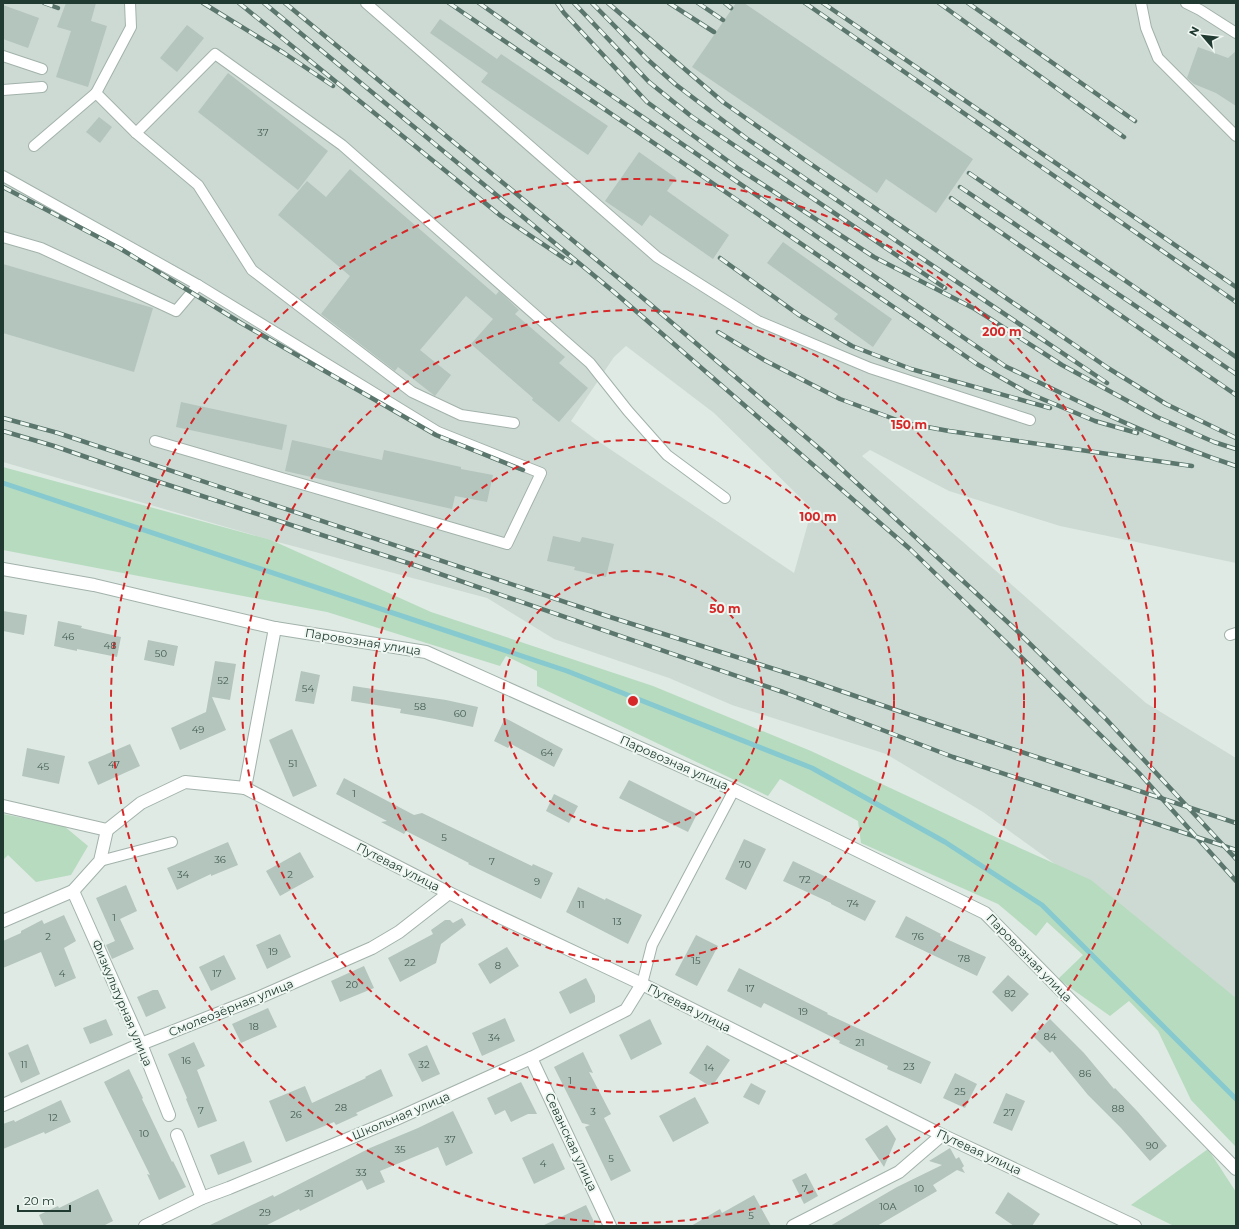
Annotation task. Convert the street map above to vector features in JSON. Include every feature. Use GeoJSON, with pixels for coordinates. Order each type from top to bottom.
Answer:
{"type":"FeatureCollection","features":[{"type":"Feature","properties":{"kind":"street","name":"Паровозная улица"},"geometry":{"type":"LineString","coordinates":[[3,569],[94,585],[275,628],[426,652],[734,790],[985,913],[1236,1169]]}},
{"type":"Feature","properties":{"kind":"street"},"geometry":{"type":"LineString","coordinates":[[3,921],[73,891],[100,861],[107,830],[141,803],[185,782],[244,788],[275,628]]}},
{"type":"Feature","properties":{"kind":"street","name":"Путевая улица"},"geometry":{"type":"LineString","coordinates":[[244,788],[449,893],[642,984],[942,1135],[1131,1225]]}},
{"type":"Feature","properties":{"kind":"street"},"geometry":{"type":"LineString","coordinates":[[3,806],[107,830]]}},
{"type":"Feature","properties":{"kind":"street","name":"Физкультурная улица"},"geometry":{"type":"LineString","coordinates":[[73,891],[141,1044],[169,1115]]}},
{"type":"Feature","properties":{"kind":"street","name":"Смолеозёрная улица"},"geometry":{"type":"LineString","coordinates":[[3,1105],[141,1044],[260,997],[372,948],[399,932],[449,893]]}},
{"type":"Feature","properties":{"kind":"street","name":"Школьная улица"},"geometry":{"type":"LineString","coordinates":[[145,1226],[202,1198],[396,1119],[531,1058],[626,1010],[642,984]]}},
{"type":"Feature","properties":{"kind":"street","name":"Севанская улица"},"geometry":{"type":"LineString","coordinates":[[531,1058],[610,1226]]}},
{"type":"Feature","properties":{"kind":"street"},"geometry":{"type":"LineString","coordinates":[[177,1135],[202,1198]]}},
{"type":"Feature","properties":{"kind":"street"},"geometry":{"type":"LineString","coordinates":[[793,1226],[899,1172],[942,1135]]}},
{"type":"Feature","properties":{"kind":"lane"},"geometry":{"type":"LineString","coordinates":[[34,146],[96,93],[131,27],[130,3]]}},
{"type":"Feature","properties":{"kind":"lane"},"geometry":{"type":"LineString","coordinates":[[366,3],[657,257],[758,321],[870,368],[1030,420]]}},
{"type":"Feature","properties":{"kind":"lane"},"geometry":{"type":"LineString","coordinates":[[1141,3],[1146,28],[1158,58],[1236,136]]}},
{"type":"Feature","properties":{"kind":"lane"},"geometry":{"type":"LineString","coordinates":[[1186,3],[1200,10],[1236,33]]}},
{"type":"Feature","properties":{"kind":"lane"},"geometry":{"type":"LineString","coordinates":[[136,132],[215,54],[342,145],[590,363],[628,411],[667,455],[725,498]]}},
{"type":"Feature","properties":{"kind":"lane"},"geometry":{"type":"LineString","coordinates":[[3,56],[42,70]]}},
{"type":"Feature","properties":{"kind":"lane"},"geometry":{"type":"LineString","coordinates":[[3,90],[42,87]]}},
{"type":"Feature","properties":{"kind":"lane"},"geometry":{"type":"LineString","coordinates":[[96,93],[136,132],[198,185],[252,270],[412,392],[461,415],[514,423]]}},
{"type":"Feature","properties":{"kind":"lane"},"geometry":{"type":"LineString","coordinates":[[3,176],[198,286],[438,432],[540,473],[507,544],[155,441]]}},
{"type":"Feature","properties":{"kind":"lane"},"geometry":{"type":"LineString","coordinates":[[3,237],[41,248],[176,311],[198,286]]}},
{"type":"Feature","properties":{"kind":"lane"},"geometry":{"type":"LineString","coordinates":[[642,984],[652,945],[734,790]]}},
{"type":"Feature","properties":{"kind":"lane"},"geometry":{"type":"LineString","coordinates":[[100,861],[172,842]]}},
{"type":"Feature","properties":{"kind":"shaded area"},"geometry":{"type":"Polygon","coordinates":[[[3,3],[1236,3],[1236,563],[1060,526],[949,491],[870,450],[862,456],[962,541],[1146,703],[1236,758],[1236,1016],[1102,898],[983,812],[886,754],[732,705],[669,678],[554,639],[487,598],[274,541],[3,462],[3,3]],[[626,346],[614,357],[571,421],[595,439],[794,573],[812,509],[714,413],[626,346]]]}},
{"type":"Feature","properties":{"kind":"green space"},"geometry":{"type":"Polygon","coordinates":[[[3,467],[271,540],[431,612],[653,686],[811,751],[1091,880],[1236,998],[1236,1147],[1191,1100],[1158,1031],[1129,1001],[1110,1016],[1058,979],[1083,955],[1047,922],[1036,936],[998,904],[861,843],[858,821],[780,779],[768,796],[537,686],[537,671],[506,656],[500,666],[327,612],[3,550],[3,467]]]}},
{"type":"Feature","properties":{"kind":"green space"},"geometry":{"type":"Polygon","coordinates":[[[3,814],[64,826],[88,846],[71,875],[36,882],[8,855],[3,860],[3,814]]]}},
{"type":"Feature","properties":{"kind":"green space"},"geometry":{"type":"Polygon","coordinates":[[[1208,1149],[1236,1192],[1236,1226],[1174,1226],[1131,1205],[1208,1149]]]}},
{"type":"Feature","properties":{"kind":"building"},"geometry":{"type":"Polygon","coordinates":[[[66,3],[96,3],[91,21],[107,26],[88,87],[56,77],[71,31],[57,27],[66,3]]]}},
{"type":"Feature","properties":{"kind":"building"},"geometry":{"type":"Polygon","coordinates":[[[736,3],[744,3],[973,159],[936,213],[886,179],[877,193],[692,67],[736,3]]]}},
{"type":"Feature","properties":{"kind":"building"},"geometry":{"type":"Polygon","coordinates":[[[3,5],[39,18],[28,48],[3,39],[3,5]]]}},
{"type":"Feature","properties":{"kind":"building"},"geometry":{"type":"Polygon","coordinates":[[[440,19],[497,59],[501,54],[608,126],[588,155],[481,82],[488,73],[430,33],[440,19]]]}},
{"type":"Feature","properties":{"kind":"building"},"geometry":{"type":"Polygon","coordinates":[[[187,25],[204,38],[177,72],[160,58],[187,25]]]}},
{"type":"Feature","properties":{"kind":"building"},"geometry":{"type":"Polygon","coordinates":[[[1198,47],[1228,58],[1236,51],[1236,106],[1216,93],[1194,84],[1187,78],[1198,47]]]}},
{"type":"Feature","properties":{"kind":"building"},"geometry":{"type":"Polygon","coordinates":[[[228,73],[328,151],[298,190],[198,112],[228,73]]]}},
{"type":"Feature","properties":{"kind":"building"},"geometry":{"type":"Polygon","coordinates":[[[99,117],[112,127],[100,143],[86,132],[99,117]]]}},
{"type":"Feature","properties":{"kind":"building"},"geometry":{"type":"Polygon","coordinates":[[[639,152],[676,178],[667,191],[729,235],[713,259],[650,215],[642,226],[605,201],[639,152]]]}},
{"type":"Feature","properties":{"kind":"building"},"geometry":{"type":"Polygon","coordinates":[[[350,169],[496,295],[499,291],[519,310],[515,314],[565,357],[559,363],[588,388],[559,422],[532,400],[533,398],[471,344],[493,319],[466,296],[420,350],[451,375],[435,396],[398,367],[395,371],[321,314],[350,276],[278,215],[307,181],[326,197],[350,169]]]}},
{"type":"Feature","properties":{"kind":"building"},"geometry":{"type":"Polygon","coordinates":[[[783,242],[892,319],[873,347],[834,319],[838,314],[767,263],[783,242]]]}},
{"type":"Feature","properties":{"kind":"building"},"geometry":{"type":"Polygon","coordinates":[[[3,264],[153,308],[134,372],[3,333],[3,264]]]}},
{"type":"Feature","properties":{"kind":"building"},"geometry":{"type":"Polygon","coordinates":[[[181,402],[287,425],[282,450],[176,427],[181,402]]]}},
{"type":"Feature","properties":{"kind":"building"},"geometry":{"type":"Polygon","coordinates":[[[292,440],[382,460],[384,450],[461,467],[461,469],[493,475],[487,502],[455,496],[452,509],[285,471],[292,440]]]}},
{"type":"Feature","properties":{"kind":"building"},"geometry":{"type":"Polygon","coordinates":[[[553,536],[580,542],[582,537],[614,544],[606,577],[574,570],[575,567],[547,561],[553,536]]]}},
{"type":"Feature","properties":{"kind":"building"},"geometry":{"type":"Polygon","coordinates":[[[3,611],[27,615],[24,635],[3,631],[3,611]]]}},
{"type":"Feature","properties":{"kind":"building"},"geometry":{"type":"Polygon","coordinates":[[[58,621],[121,637],[117,657],[54,646],[58,621]]]}},
{"type":"Feature","properties":{"kind":"building"},"geometry":{"type":"Polygon","coordinates":[[[148,640],[178,646],[174,666],[144,660],[148,640]]]}},
{"type":"Feature","properties":{"kind":"building"},"geometry":{"type":"Polygon","coordinates":[[[215,661],[236,664],[230,700],[212,697],[226,730],[180,750],[171,728],[206,712],[215,661]]]}},
{"type":"Feature","properties":{"kind":"building"},"geometry":{"type":"Polygon","coordinates":[[[301,671],[320,675],[314,704],[295,701],[301,671]]]}},
{"type":"Feature","properties":{"kind":"building"},"geometry":{"type":"Polygon","coordinates":[[[353,686],[446,700],[478,707],[473,727],[400,713],[401,709],[351,701],[353,686]]]}},
{"type":"Feature","properties":{"kind":"building"},"geometry":{"type":"Polygon","coordinates":[[[505,718],[563,749],[554,767],[511,744],[508,748],[494,741],[505,718]]]}},
{"type":"Feature","properties":{"kind":"building"},"geometry":{"type":"Polygon","coordinates":[[[292,729],[317,786],[293,797],[269,740],[292,729]]]}},
{"type":"Feature","properties":{"kind":"building"},"geometry":{"type":"Polygon","coordinates":[[[130,744],[140,766],[98,785],[88,762],[130,744]]]}},
{"type":"Feature","properties":{"kind":"building"},"geometry":{"type":"Polygon","coordinates":[[[27,748],[65,756],[59,784],[22,776],[27,748]]]}},
{"type":"Feature","properties":{"kind":"building"},"geometry":{"type":"Polygon","coordinates":[[[344,778],[414,815],[422,813],[532,866],[533,864],[553,873],[541,899],[468,864],[469,863],[406,831],[404,834],[381,822],[387,821],[336,794],[344,778]]]}},
{"type":"Feature","properties":{"kind":"building"},"geometry":{"type":"Polygon","coordinates":[[[629,780],[697,814],[688,832],[619,798],[629,780]]]}},
{"type":"Feature","properties":{"kind":"building"},"geometry":{"type":"Polygon","coordinates":[[[554,794],[578,806],[569,823],[546,811],[554,794]]]}},
{"type":"Feature","properties":{"kind":"building"},"geometry":{"type":"Polygon","coordinates":[[[744,839],[766,849],[746,890],[725,879],[744,839]]]}},
{"type":"Feature","properties":{"kind":"building"},"geometry":{"type":"Polygon","coordinates":[[[228,842],[238,865],[211,876],[211,874],[177,890],[167,868],[228,842]]]}},
{"type":"Feature","properties":{"kind":"building"},"geometry":{"type":"Polygon","coordinates":[[[300,852],[314,877],[280,896],[266,871],[300,852]]]}},
{"type":"Feature","properties":{"kind":"building"},"geometry":{"type":"Polygon","coordinates":[[[793,861],[876,901],[865,921],[831,903],[783,881],[793,861]]]}},
{"type":"Feature","properties":{"kind":"building"},"geometry":{"type":"Polygon","coordinates":[[[126,885],[137,911],[120,919],[134,949],[112,959],[106,945],[115,941],[96,898],[126,885]]]}},
{"type":"Feature","properties":{"kind":"building"},"geometry":{"type":"Polygon","coordinates":[[[578,887],[642,915],[628,944],[566,912],[578,887]]]}},
{"type":"Feature","properties":{"kind":"building"},"geometry":{"type":"Polygon","coordinates":[[[64,915],[76,941],[64,948],[76,978],[55,987],[41,952],[3,968],[3,941],[21,933],[21,931],[42,920],[44,924],[64,915]]]}},
{"type":"Feature","properties":{"kind":"building"},"geometry":{"type":"Polygon","coordinates":[[[906,916],[941,934],[940,936],[986,957],[977,976],[895,937],[906,916]]]}},
{"type":"Feature","properties":{"kind":"building"},"geometry":{"type":"Polygon","coordinates":[[[462,918],[466,925],[441,944],[436,963],[400,982],[388,958],[433,934],[431,930],[445,920],[450,920],[453,923],[462,918]]]}},
{"type":"Feature","properties":{"kind":"building"},"geometry":{"type":"Polygon","coordinates":[[[280,934],[291,957],[267,969],[256,945],[280,934]]]}},
{"type":"Feature","properties":{"kind":"building"},"geometry":{"type":"Polygon","coordinates":[[[696,935],[718,946],[697,986],[675,975],[696,935]]]}},
{"type":"Feature","properties":{"kind":"building"},"geometry":{"type":"Polygon","coordinates":[[[507,947],[519,966],[490,984],[478,964],[507,947]]]}},
{"type":"Feature","properties":{"kind":"building"},"geometry":{"type":"Polygon","coordinates":[[[224,955],[236,979],[211,991],[199,967],[224,955]]]}},
{"type":"Feature","properties":{"kind":"building"},"geometry":{"type":"Polygon","coordinates":[[[364,966],[374,988],[340,1002],[331,981],[364,966]]]}},
{"type":"Feature","properties":{"kind":"building"},"geometry":{"type":"Polygon","coordinates":[[[739,968],[828,1013],[827,1014],[931,1062],[921,1084],[887,1069],[888,1066],[839,1043],[840,1041],[764,1003],[761,1008],[727,991],[739,968]]]}},
{"type":"Feature","properties":{"kind":"building"},"geometry":{"type":"Polygon","coordinates":[[[1008,975],[1029,994],[1012,1012],[992,992],[1008,975]]]}},
{"type":"Feature","properties":{"kind":"building"},"geometry":{"type":"Polygon","coordinates":[[[586,978],[595,996],[595,1002],[570,1014],[559,992],[586,978]]]}},
{"type":"Feature","properties":{"kind":"building"},"geometry":{"type":"Polygon","coordinates":[[[153,990],[158,990],[166,1008],[146,1017],[137,997],[153,990]]]}},
{"type":"Feature","properties":{"kind":"building"},"geometry":{"type":"Polygon","coordinates":[[[268,1008],[277,1027],[241,1043],[232,1024],[268,1008]]]}},
{"type":"Feature","properties":{"kind":"building"},"geometry":{"type":"Polygon","coordinates":[[[505,1018],[515,1041],[482,1056],[472,1033],[505,1018]]]}},
{"type":"Feature","properties":{"kind":"building"},"geometry":{"type":"Polygon","coordinates":[[[106,1019],[113,1035],[90,1044],[83,1028],[106,1019]]]}},
{"type":"Feature","properties":{"kind":"building"},"geometry":{"type":"Polygon","coordinates":[[[650,1019],[662,1044],[631,1060],[619,1035],[650,1019]]]}},
{"type":"Feature","properties":{"kind":"building"},"geometry":{"type":"Polygon","coordinates":[[[1050,1019],[1084,1053],[1114,1089],[1115,1088],[1138,1112],[1167,1146],[1150,1161],[1121,1128],[1088,1095],[1052,1051],[1050,1053],[1033,1036],[1050,1019]]]}},
{"type":"Feature","properties":{"kind":"building"},"geometry":{"type":"Polygon","coordinates":[[[194,1042],[205,1066],[197,1070],[217,1121],[198,1128],[168,1054],[194,1042]]]}},
{"type":"Feature","properties":{"kind":"building"},"geometry":{"type":"Polygon","coordinates":[[[28,1044],[40,1074],[21,1083],[8,1053],[28,1044]]]}},
{"type":"Feature","properties":{"kind":"building"},"geometry":{"type":"Polygon","coordinates":[[[427,1045],[440,1074],[422,1082],[408,1054],[427,1045]]]}},
{"type":"Feature","properties":{"kind":"building"},"geometry":{"type":"Polygon","coordinates":[[[707,1045],[730,1060],[713,1085],[708,1085],[689,1073],[707,1045]]]}},
{"type":"Feature","properties":{"kind":"building"},"geometry":{"type":"Polygon","coordinates":[[[583,1052],[593,1073],[589,1072],[611,1114],[604,1118],[631,1171],[611,1181],[585,1127],[590,1125],[582,1123],[554,1067],[583,1052]]]}},
{"type":"Feature","properties":{"kind":"building"},"geometry":{"type":"Polygon","coordinates":[[[129,1069],[172,1162],[173,1161],[186,1187],[159,1200],[147,1174],[150,1175],[104,1082],[129,1069]]]}},
{"type":"Feature","properties":{"kind":"building"},"geometry":{"type":"Polygon","coordinates":[[[381,1069],[393,1096],[356,1113],[358,1115],[336,1125],[334,1122],[286,1142],[269,1101],[305,1086],[312,1103],[366,1078],[365,1077],[381,1069]]]}},
{"type":"Feature","properties":{"kind":"building"},"geometry":{"type":"Polygon","coordinates":[[[955,1073],[977,1084],[965,1108],[943,1098],[955,1073]]]}},
{"type":"Feature","properties":{"kind":"building"},"geometry":{"type":"Polygon","coordinates":[[[521,1082],[537,1114],[528,1114],[511,1122],[505,1110],[495,1115],[487,1098],[521,1082]]]}},
{"type":"Feature","properties":{"kind":"building"},"geometry":{"type":"Polygon","coordinates":[[[751,1083],[766,1091],[759,1105],[743,1097],[751,1083]]]}},
{"type":"Feature","properties":{"kind":"building"},"geometry":{"type":"Polygon","coordinates":[[[1006,1093],[1025,1101],[1012,1131],[993,1123],[1006,1093]]]}},
{"type":"Feature","properties":{"kind":"building"},"geometry":{"type":"Polygon","coordinates":[[[695,1097],[709,1123],[673,1142],[659,1116],[695,1097]]]}},
{"type":"Feature","properties":{"kind":"building"},"geometry":{"type":"Polygon","coordinates":[[[61,1100],[71,1122],[45,1134],[44,1132],[3,1149],[3,1124],[14,1120],[15,1122],[61,1100]]]}},
{"type":"Feature","properties":{"kind":"building"},"geometry":{"type":"Polygon","coordinates":[[[453,1111],[473,1153],[446,1166],[438,1147],[380,1171],[385,1182],[367,1190],[362,1180],[300,1211],[299,1209],[265,1226],[208,1226],[273,1195],[274,1197],[370,1148],[418,1128],[453,1111]]]}},
{"type":"Feature","properties":{"kind":"building"},"geometry":{"type":"Polygon","coordinates":[[[887,1125],[896,1139],[884,1167],[865,1139],[887,1125]]]}},
{"type":"Feature","properties":{"kind":"building"},"geometry":{"type":"Polygon","coordinates":[[[244,1141],[252,1162],[218,1175],[210,1155],[244,1141]]]}},
{"type":"Feature","properties":{"kind":"building"},"geometry":{"type":"Polygon","coordinates":[[[553,1143],[565,1169],[534,1184],[522,1158],[553,1143]]]}},
{"type":"Feature","properties":{"kind":"building"},"geometry":{"type":"Polygon","coordinates":[[[950,1148],[956,1159],[959,1157],[964,1166],[962,1168],[965,1173],[957,1170],[933,1185],[937,1191],[877,1226],[830,1226],[897,1187],[942,1165],[929,1161],[950,1148]]]}},
{"type":"Feature","properties":{"kind":"building"},"geometry":{"type":"Polygon","coordinates":[[[806,1173],[818,1196],[804,1204],[792,1180],[806,1173]]]}},
{"type":"Feature","properties":{"kind":"building"},"geometry":{"type":"Polygon","coordinates":[[[98,1189],[113,1221],[103,1226],[44,1226],[39,1215],[58,1206],[59,1208],[98,1189]]]}},
{"type":"Feature","properties":{"kind":"building"},"geometry":{"type":"Polygon","coordinates":[[[1008,1192],[1040,1214],[1032,1226],[1014,1226],[995,1213],[1008,1192]]]}},
{"type":"Feature","properties":{"kind":"building"},"geometry":{"type":"Polygon","coordinates":[[[754,1195],[771,1226],[691,1226],[720,1209],[722,1213],[754,1195]]]}},
{"type":"Feature","properties":{"kind":"building"},"geometry":{"type":"Polygon","coordinates":[[[586,1205],[596,1226],[542,1226],[586,1205]]]}},
{"type":"Feature","properties":{"kind":"waterway"},"geometry":{"type":"LineString","coordinates":[[3,483],[567,671],[812,768],[945,842],[1042,905],[1236,1099]]}},
{"type":"Feature","properties":{"kind":"railway"},"geometry":{"type":"LineString","coordinates":[[44,3],[58,8]]}},
{"type":"Feature","properties":{"kind":"railway"},"geometry":{"type":"LineString","coordinates":[[203,3],[284,53],[333,86]]}},
{"type":"Feature","properties":{"kind":"railway"},"geometry":{"type":"LineString","coordinates":[[239,3],[501,216],[571,263]]}},
{"type":"Feature","properties":{"kind":"railway"},"geometry":{"type":"LineString","coordinates":[[264,3],[614,292],[910,549],[1139,773],[1236,881]]}},
{"type":"Feature","properties":{"kind":"railway"},"geometry":{"type":"LineString","coordinates":[[285,3],[650,304],[821,450],[1014,628],[1106,719],[1236,859]]}},
{"type":"Feature","properties":{"kind":"railway"},"geometry":{"type":"LineString","coordinates":[[449,3],[977,364],[1028,393],[1095,421],[1137,433]]}},
{"type":"Feature","properties":{"kind":"railway"},"geometry":{"type":"LineString","coordinates":[[479,3],[1005,366],[1148,433],[1236,466]]}},
{"type":"Feature","properties":{"kind":"railway"},"geometry":{"type":"LineString","coordinates":[[557,3],[564,13],[647,102],[739,169],[874,257],[975,309],[1062,365],[1157,417],[1214,442],[1236,449]]}},
{"type":"Feature","properties":{"kind":"railway"},"geometry":{"type":"LineString","coordinates":[[574,3],[649,82],[691,116],[945,288]]}},
{"type":"Feature","properties":{"kind":"railway"},"geometry":{"type":"LineString","coordinates":[[592,3],[647,59],[675,84],[746,138],[1107,383]]}},
{"type":"Feature","properties":{"kind":"railway"},"geometry":{"type":"LineString","coordinates":[[608,3],[723,102],[805,160],[1108,368],[1166,404],[1236,438]]}},
{"type":"Feature","properties":{"kind":"railway"},"geometry":{"type":"LineString","coordinates":[[669,3],[714,32]]}},
{"type":"Feature","properties":{"kind":"railway"},"geometry":{"type":"LineString","coordinates":[[698,3],[723,20]]}},
{"type":"Feature","properties":{"kind":"railway"},"geometry":{"type":"LineString","coordinates":[[725,3],[731,8]]}},
{"type":"Feature","properties":{"kind":"railway"},"geometry":{"type":"LineString","coordinates":[[805,3],[1236,302]]}},
{"type":"Feature","properties":{"kind":"railway"},"geometry":{"type":"LineString","coordinates":[[823,3],[1236,287]]}},
{"type":"Feature","properties":{"kind":"railway"},"geometry":{"type":"LineString","coordinates":[[939,3],[1124,137]]}},
{"type":"Feature","properties":{"kind":"railway"},"geometry":{"type":"LineString","coordinates":[[968,3],[1135,121]]}},
{"type":"Feature","properties":{"kind":"railway"},"geometry":{"type":"LineString","coordinates":[[969,173],[1236,357]]}},
{"type":"Feature","properties":{"kind":"railway"},"geometry":{"type":"LineString","coordinates":[[3,187],[121,249],[241,323],[436,435],[523,470]]}},
{"type":"Feature","properties":{"kind":"railway"},"geometry":{"type":"LineString","coordinates":[[960,187],[1236,374]]}},
{"type":"Feature","properties":{"kind":"railway"},"geometry":{"type":"LineString","coordinates":[[951,198],[1236,395]]}},
{"type":"Feature","properties":{"kind":"railway"},"geometry":{"type":"LineString","coordinates":[[720,258],[799,315],[852,346],[911,369],[1050,408]]}},
{"type":"Feature","properties":{"kind":"railway"},"geometry":{"type":"LineString","coordinates":[[718,332],[766,361],[840,399],[905,423],[949,431],[1192,466]]}},
{"type":"Feature","properties":{"kind":"railway"},"geometry":{"type":"LineString","coordinates":[[3,418],[58,433],[610,617],[806,679],[1236,823]]}},
{"type":"Feature","properties":{"kind":"railway"},"geometry":{"type":"LineString","coordinates":[[3,431],[54,446],[150,479],[417,566],[783,692],[953,757],[1236,850]]}}]}
